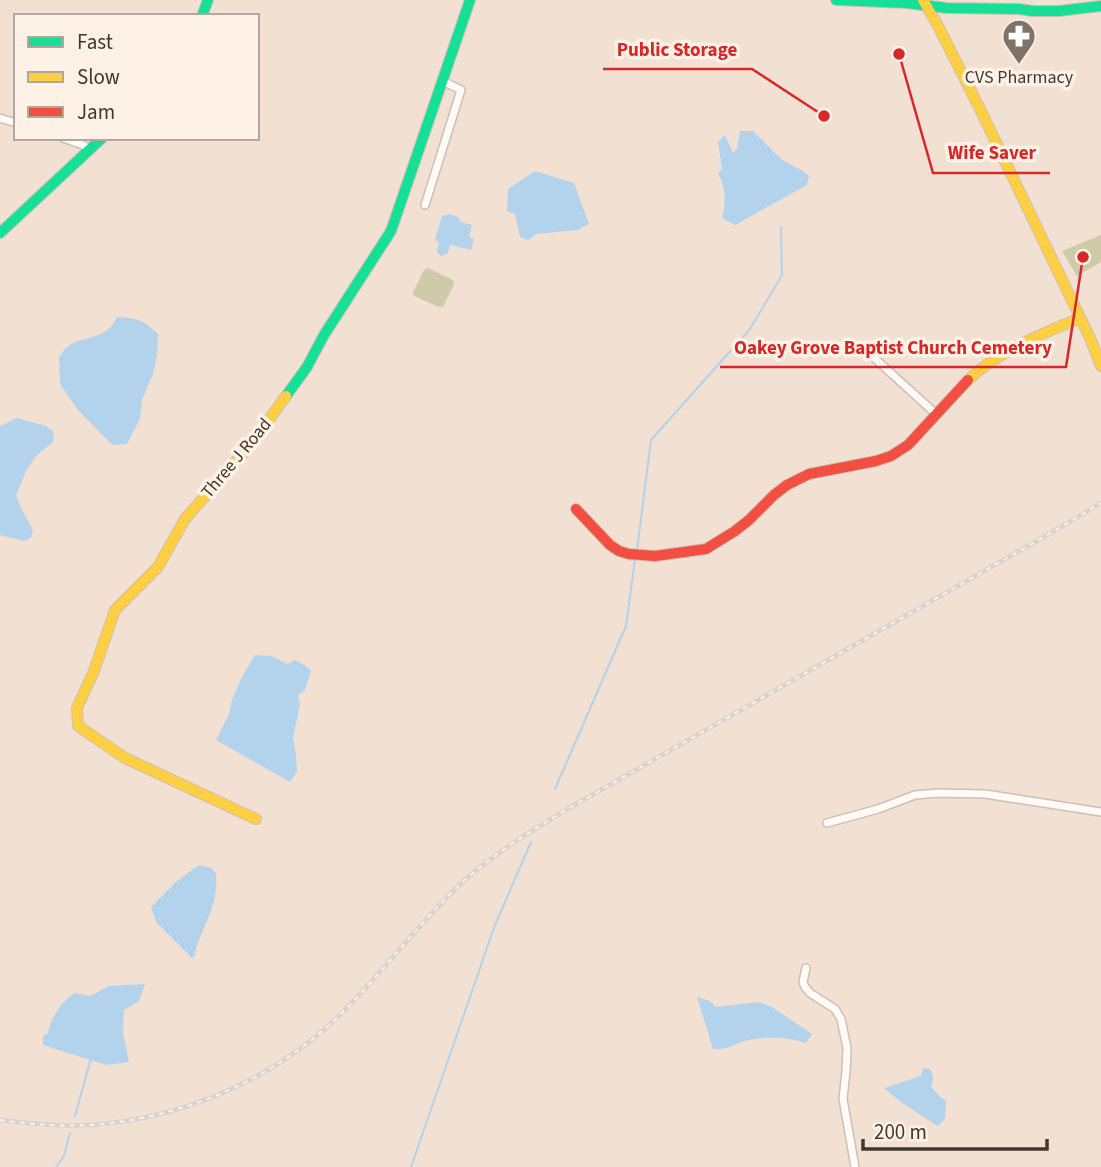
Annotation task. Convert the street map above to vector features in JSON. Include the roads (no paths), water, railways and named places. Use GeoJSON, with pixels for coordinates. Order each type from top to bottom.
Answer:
{"type":"FeatureCollection","features":[{"type":"Feature","properties":{"kind":"street","name":"Three J Road"},"geometry":{"type":"LineString","coordinates":[[256,819],[125,758],[78,726],[77,708],[94,671],[115,610],[158,567],[185,519],[252,443],[307,367],[324,335],[391,231],[470,0]]}},
{"type":"Feature","properties":{"kind":"street"},"geometry":{"type":"LineString","coordinates":[[836,0],[924,3],[970,9],[1025,5],[1059,11],[1101,6]]}},
{"type":"Feature","properties":{"kind":"street"},"geometry":{"type":"LineString","coordinates":[[924,3],[979,107],[1101,366]]}},
{"type":"Feature","properties":{"kind":"street"},"geometry":{"type":"LineString","coordinates":[[425,205],[461,90],[443,82]]}},
{"type":"Feature","properties":{"kind":"street"},"geometry":{"type":"LineString","coordinates":[[69,140],[90,149]]}},
{"type":"Feature","properties":{"kind":"street"},"geometry":{"type":"LineString","coordinates":[[0,233],[100,140]]}},
{"type":"Feature","properties":{"kind":"street"},"geometry":{"type":"LineString","coordinates":[[576,509],[619,551],[655,556],[706,549],[735,531],[787,485],[809,474],[891,456],[908,445],[972,376],[988,363],[1030,339],[1080,318]]}},
{"type":"Feature","properties":{"kind":"street"},"geometry":{"type":"LineString","coordinates":[[871,355],[936,414]]}},
{"type":"Feature","properties":{"kind":"street"},"geometry":{"type":"LineString","coordinates":[[827,822],[915,795],[938,793],[985,794],[1101,812]]}},
{"type":"Feature","properties":{"kind":"street"},"geometry":{"type":"LineString","coordinates":[[806,968],[803,982],[805,987],[835,1009],[842,1019],[847,1048],[843,1099],[855,1167]]}},
{"type":"Feature","properties":{"kind":"water"},"geometry":{"type":"Polygon","coordinates":[[[740,131],[753,131],[781,159],[809,176],[807,185],[735,225],[722,218],[724,195],[718,173],[722,169],[718,142],[725,135],[733,153],[737,149],[740,131]]]}},
{"type":"Feature","properties":{"kind":"water"},"geometry":{"type":"Polygon","coordinates":[[[535,171],[574,183],[589,224],[577,230],[536,234],[529,240],[520,237],[515,214],[507,211],[508,189],[535,171]]]}},
{"type":"Feature","properties":{"kind":"water"},"geometry":{"type":"Polygon","coordinates":[[[450,214],[458,217],[461,222],[472,225],[469,237],[474,239],[471,250],[450,245],[448,253],[441,256],[437,252],[439,242],[435,240],[442,216],[450,214]]]}},
{"type":"Feature","properties":{"kind":"water"},"geometry":{"type":"Polygon","coordinates":[[[117,317],[139,321],[158,334],[157,356],[142,400],[140,419],[127,444],[112,445],[77,409],[60,384],[59,357],[73,343],[107,330],[117,317]]]}},
{"type":"Feature","properties":{"kind":"water"},"geometry":{"type":"Polygon","coordinates":[[[17,418],[46,426],[53,431],[54,441],[36,456],[16,495],[33,530],[31,538],[24,541],[0,535],[0,426],[17,418]]]}},
{"type":"Feature","properties":{"kind":"water"},"geometry":{"type":"Polygon","coordinates":[[[255,655],[271,656],[288,664],[295,660],[311,671],[305,690],[298,695],[300,704],[293,738],[297,772],[290,782],[216,740],[229,714],[241,679],[255,655]]]}},
{"type":"Feature","properties":{"kind":"water"},"geometry":{"type":"Polygon","coordinates":[[[199,865],[211,868],[216,873],[216,888],[212,908],[192,958],[156,922],[151,907],[177,881],[199,865]]]}},
{"type":"Feature","properties":{"kind":"water"},"geometry":{"type":"Polygon","coordinates":[[[145,984],[139,1001],[124,1010],[123,1033],[129,1062],[106,1065],[43,1045],[43,1036],[48,1033],[57,1010],[75,993],[90,996],[109,986],[145,984]]]}},
{"type":"Feature","properties":{"kind":"water"},"geometry":{"type":"Polygon","coordinates":[[[697,997],[710,1001],[716,1007],[759,1002],[772,1007],[812,1034],[806,1043],[784,1038],[760,1038],[727,1048],[713,1049],[697,997]]]}},
{"type":"Feature","properties":{"kind":"water"},"geometry":{"type":"Polygon","coordinates":[[[923,1068],[930,1069],[933,1078],[931,1086],[946,1101],[945,1119],[938,1126],[885,1089],[921,1076],[923,1068]]]}},
{"type":"Feature","properties":{"kind":"waterway"},"geometry":{"type":"LineString","coordinates":[[637,550],[651,440],[750,329],[782,275],[781,227]]}},
{"type":"Feature","properties":{"kind":"waterway"},"geometry":{"type":"LineString","coordinates":[[555,789],[626,626],[635,559]]}},
{"type":"Feature","properties":{"kind":"waterway"},"geometry":{"type":"LineString","coordinates":[[411,1167],[495,925],[531,842]]}},
{"type":"Feature","properties":{"kind":"waterway"},"geometry":{"type":"LineString","coordinates":[[75,1116],[91,1058]]}},
{"type":"Feature","properties":{"kind":"waterway"},"geometry":{"type":"LineString","coordinates":[[56,1167],[64,1156],[70,1133]]}},
{"type":"Feature","properties":{"kind":"railway"},"geometry":{"type":"LineString","coordinates":[[0,1120],[42,1124],[112,1123],[176,1110],[237,1087],[293,1054],[319,1034],[343,1012],[466,879],[517,841],[571,807],[1101,503]]}},
{"type":"Feature","properties":{"kind":"place","name":"Wife Saver"},"geometry":{"type":"Point","coordinates":[899,54]}},
{"type":"Feature","properties":{"kind":"place","name":"CVS Pharmacy"},"geometry":{"type":"Point","coordinates":[1019,66]}},
{"type":"Feature","properties":{"kind":"place","name":"Public Storage"},"geometry":{"type":"Point","coordinates":[824,116]}},
{"type":"Feature","properties":{"kind":"place","name":"Oakey Grove Baptist Church Cemetery"},"geometry":{"type":"Point","coordinates":[1083,257]}}]}
